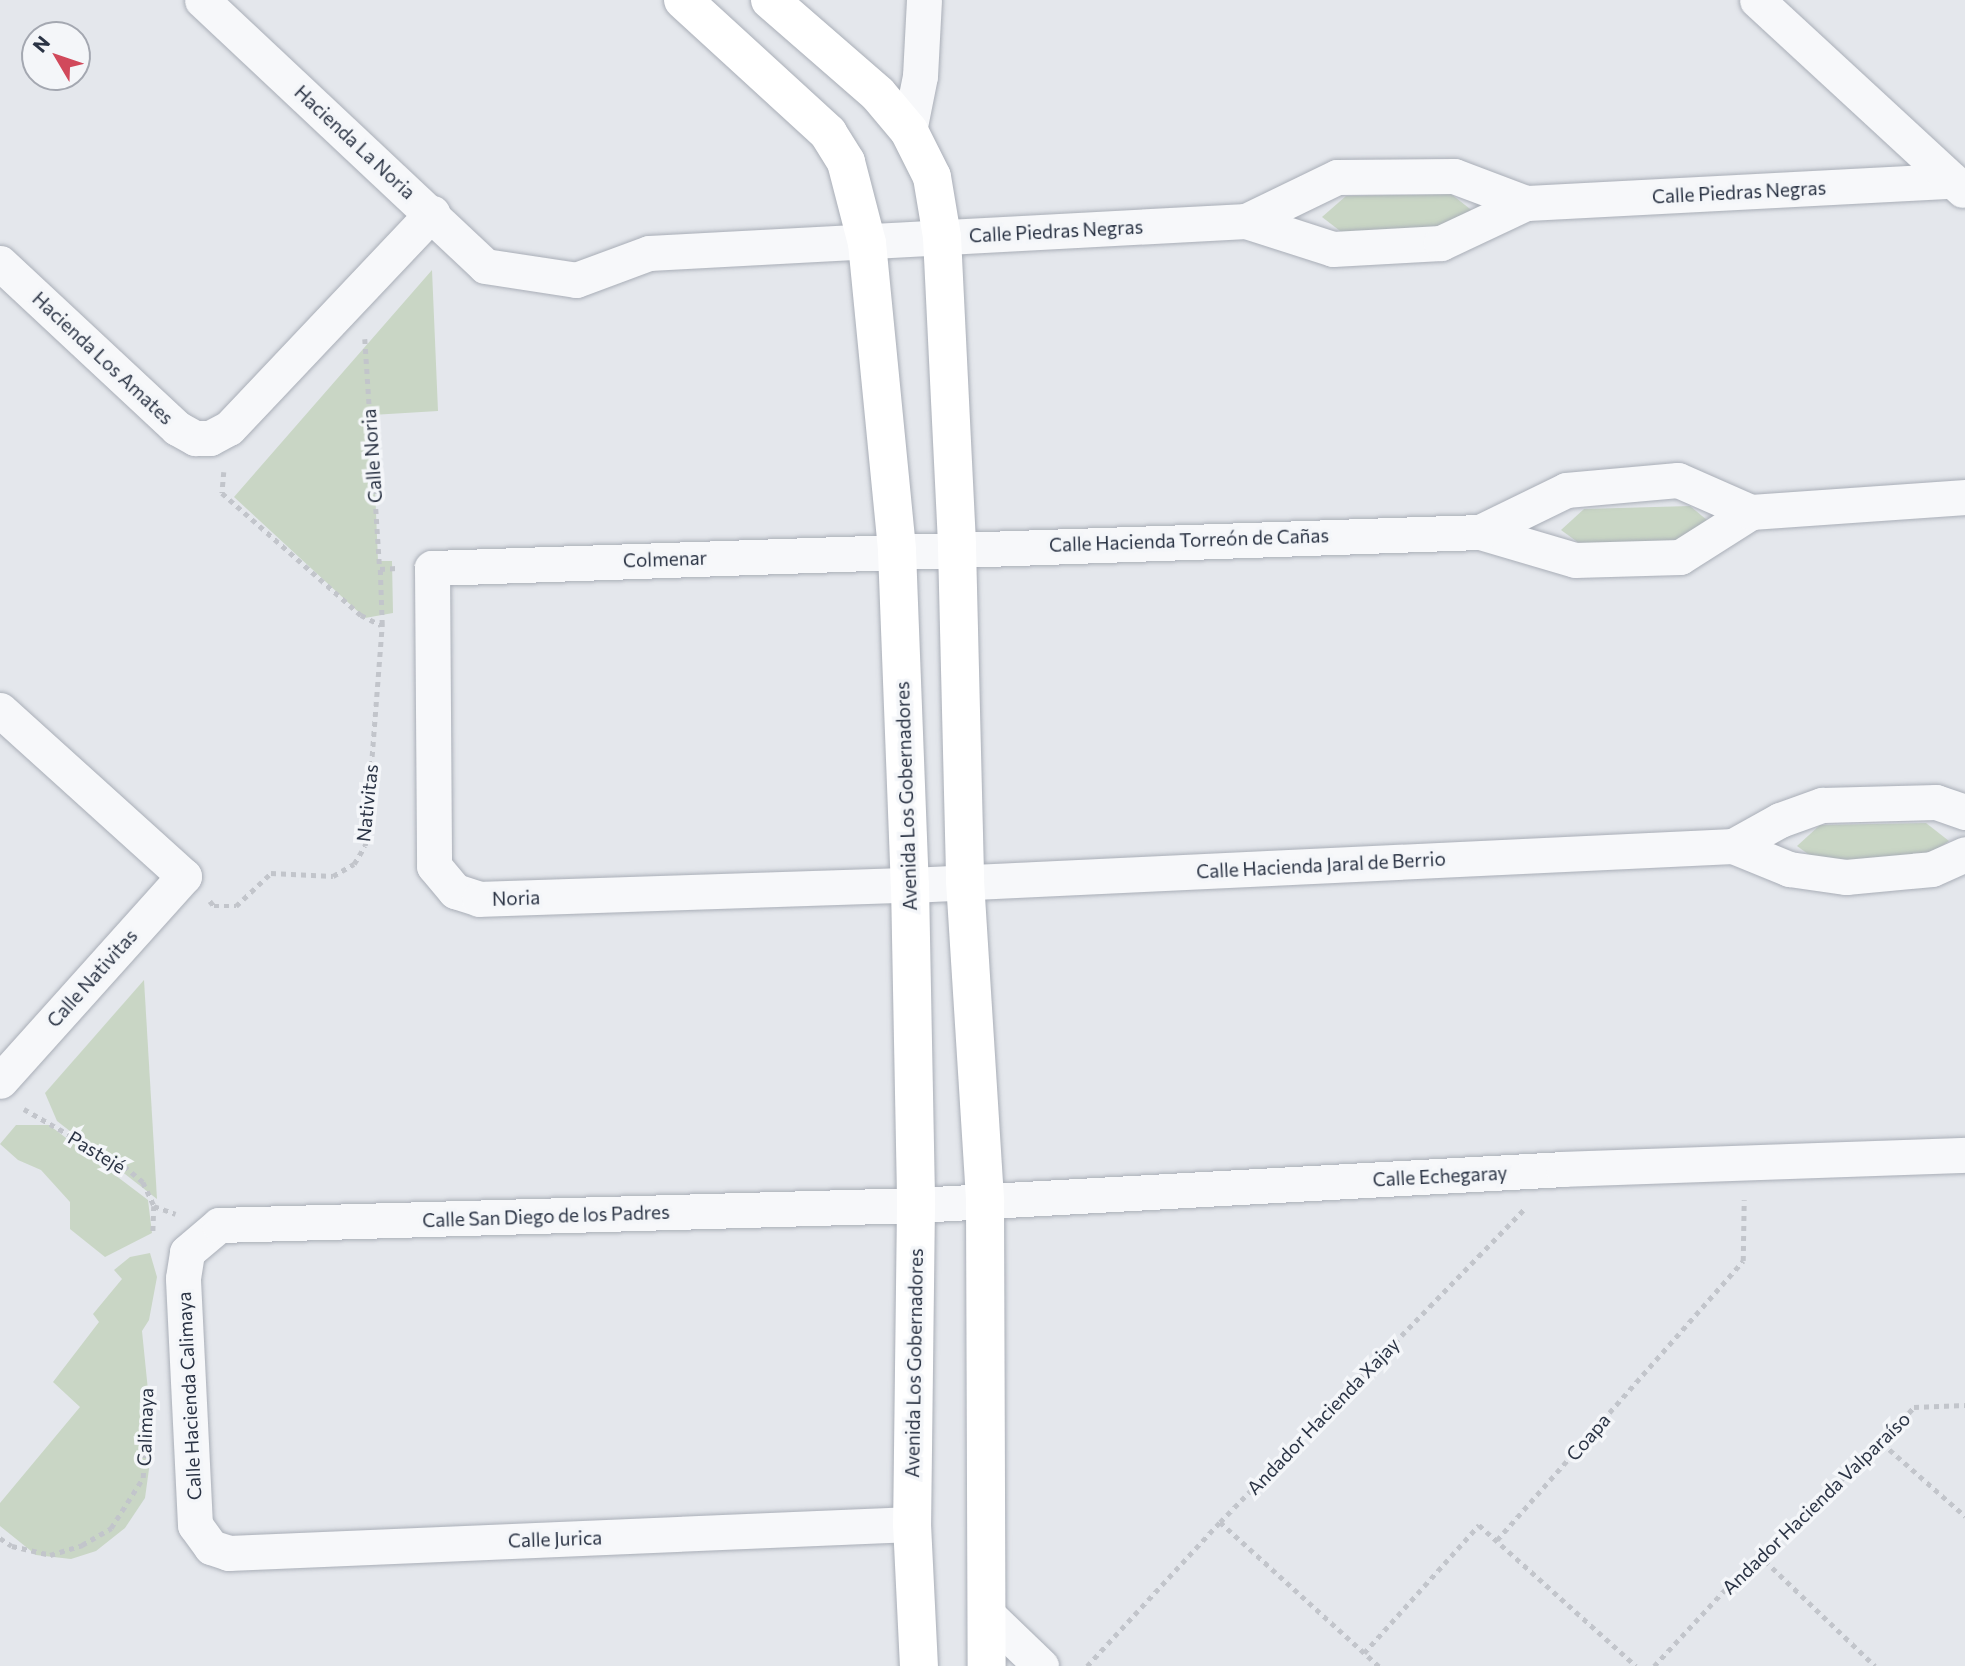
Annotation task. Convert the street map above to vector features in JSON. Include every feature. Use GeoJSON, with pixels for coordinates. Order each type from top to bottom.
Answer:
{"type":"FeatureCollection","features":[{"type":"Feature","properties":{"kind":"street","name":"Hacienda La Noria"},"geometry":{"type":"LineString","coordinates":[[202,0],[432,213],[362,290]]}},
{"type":"Feature","properties":{"kind":"street","name":"Avenida Los Gobernadores"},"geometry":{"type":"LineString","coordinates":[[683,0],[828,133],[846,162],[867,243],[897,551],[910,885],[916,1205],[912,1524],[919,1666]]}},
{"type":"Feature","properties":{"kind":"street"},"geometry":{"type":"LineString","coordinates":[[770,0],[878,94],[909,131],[932,177],[942,237],[957,547],[965,881],[985,1202],[988,1666]]}},
{"type":"Feature","properties":{"kind":"street"},"geometry":{"type":"LineString","coordinates":[[909,131],[920,76],[924,0]]}},
{"type":"Feature","properties":{"kind":"street"},"geometry":{"type":"LineString","coordinates":[[1757,0],[1959,186]]}},
{"type":"Feature","properties":{"kind":"street","name":"Calle Piedras Negras"},"geometry":{"type":"LineString","coordinates":[[1246,221],[1337,177],[1454,176],[1526,203],[1959,186]]}},
{"type":"Feature","properties":{"kind":"street","name":"Calle Piedras Negras"},"geometry":{"type":"LineString","coordinates":[[432,213],[485,266],[576,280],[649,253],[1246,221],[1333,249],[1441,243],[1526,203]]}},
{"type":"Feature","properties":{"kind":"street","name":"Hacienda Los Amates"},"geometry":{"type":"LineString","coordinates":[[0,262],[177,428],[195,438],[209,438],[229,428],[362,290]]}},
{"type":"Feature","properties":{"kind":"street","name":"Calle Hacienda Torreón de Cañas"},"geometry":{"type":"LineString","coordinates":[[1480,532],[1566,490],[1678,480],[1751,512],[1965,497]]}},
{"type":"Feature","properties":{"kind":"street","name":"Calle Hacienda Torreón de Cañas"},"geometry":{"type":"LineString","coordinates":[[897,551],[1480,532],[1575,560],[1680,557],[1751,512]]}},
{"type":"Feature","properties":{"kind":"street","name":"Colmenar"},"geometry":{"type":"LineString","coordinates":[[432,568],[897,551]]}},
{"type":"Feature","properties":{"kind":"street","name":"Noria"},"geometry":{"type":"LineString","coordinates":[[432,568],[434,866],[455,891],[479,899],[910,885]]}},
{"type":"Feature","properties":{"kind":"street"},"geometry":{"type":"LineString","coordinates":[[0,710],[184,876]]}},
{"type":"Feature","properties":{"kind":"street","name":"Calle Hacienda Jaral de Berrio"},"geometry":{"type":"LineString","coordinates":[[1733,846],[1780,820],[1822,805],[1936,802],[1965,812]]}},
{"type":"Feature","properties":{"kind":"street","name":"Calle Hacienda Jaral de Berrio"},"geometry":{"type":"LineString","coordinates":[[910,885],[1733,846],[1789,869],[1846,877],[1932,869],[1965,855]]}},
{"type":"Feature","properties":{"kind":"street","name":"Calle Nativitas"},"geometry":{"type":"LineString","coordinates":[[6,1091],[184,876]]}},
{"type":"Feature","properties":{"kind":"street","name":"Calle Echegaray"},"geometry":{"type":"LineString","coordinates":[[916,1205],[1563,1169],[1965,1156]]}},
{"type":"Feature","properties":{"kind":"street","name":"Calle San Diego de los Padres"},"geometry":{"type":"LineString","coordinates":[[187,1252],[219,1225],[916,1205]]}},
{"type":"Feature","properties":{"kind":"street","name":"Calle Hacienda Calimaya"},"geometry":{"type":"LineString","coordinates":[[187,1252],[183,1278],[195,1525],[201,1538]]}},
{"type":"Feature","properties":{"kind":"street","name":"Calle Jurica"},"geometry":{"type":"LineString","coordinates":[[201,1538],[229,1553],[912,1524]]}},
{"type":"Feature","properties":{"kind":"street"},"geometry":{"type":"LineString","coordinates":[[987,1614],[1041,1666]]}},
{"type":"Feature","properties":{"kind":"path","name":"Calle Noria"},"geometry":{"type":"LineString","coordinates":[[362,290],[382,625]]}},
{"type":"Feature","properties":{"kind":"path"},"geometry":{"type":"LineString","coordinates":[[229,428],[222,493],[361,615],[382,625]]}},
{"type":"Feature","properties":{"kind":"path"},"geometry":{"type":"LineString","coordinates":[[380,569],[432,568]]}},
{"type":"Feature","properties":{"kind":"path","name":"Nativitas"},"geometry":{"type":"LineString","coordinates":[[184,876],[214,906],[236,906],[271,873],[333,876],[354,863],[365,846],[382,625]]}},
{"type":"Feature","properties":{"kind":"path","name":"Pastejé"},"geometry":{"type":"LineString","coordinates":[[6,1091],[124,1166],[143,1182],[154,1206],[153,1242]]}},
{"type":"Feature","properties":{"kind":"path","name":"Coapa"},"geometry":{"type":"LineString","coordinates":[[1497,1541],[1743,1261],[1745,1163]]}},
{"type":"Feature","properties":{"kind":"path","name":"Andador Hacienda Xajay"},"geometry":{"type":"LineString","coordinates":[[1087,1666],[1220,1522],[1563,1169]]}},
{"type":"Feature","properties":{"kind":"path","name":"Calimaya"},"geometry":{"type":"LineString","coordinates":[[0,1538],[12,1546],[50,1555],[82,1545],[111,1528],[144,1478],[148,1372]]}},
{"type":"Feature","properties":{"kind":"path","name":"Andador Hacienda Valparaíso"},"geometry":{"type":"LineString","coordinates":[[1654,1666],[1758,1554],[1882,1443],[1914,1407],[1965,1405]]}},
{"type":"Feature","properties":{"kind":"path"},"geometry":{"type":"LineString","coordinates":[[1882,1443],[1965,1516]]}},
{"type":"Feature","properties":{"kind":"path"},"geometry":{"type":"LineString","coordinates":[[1220,1522],[1379,1666]]}},
{"type":"Feature","properties":{"kind":"path"},"geometry":{"type":"LineString","coordinates":[[1364,1653],[1479,1525],[1636,1666]]}},
{"type":"Feature","properties":{"kind":"path"},"geometry":{"type":"LineString","coordinates":[[1758,1554],[1875,1666]]}},
{"type":"Feature","properties":{"kind":"green space"},"geometry":{"type":"Polygon","coordinates":[[[1451,194],[1474,212],[1445,233],[1344,234],[1322,217],[1346,196],[1451,194]]]}},
{"type":"Feature","properties":{"kind":"green space"},"geometry":{"type":"Polygon","coordinates":[[[432,270],[438,411],[372,415],[378,561],[392,561],[393,613],[365,618],[234,497],[432,270]]]}},
{"type":"Feature","properties":{"kind":"green space"},"geometry":{"type":"Polygon","coordinates":[[[1690,506],[1713,525],[1683,545],[1583,546],[1561,530],[1584,509],[1690,506]]]}},
{"type":"Feature","properties":{"kind":"green space"},"geometry":{"type":"Polygon","coordinates":[[[1926,823],[1949,841],[1920,861],[1819,862],[1797,846],[1820,825],[1926,823]]]}},
{"type":"Feature","properties":{"kind":"green space"},"geometry":{"type":"Polygon","coordinates":[[[144,980],[157,1199],[57,1121],[45,1093],[144,980]]]}},
{"type":"Feature","properties":{"kind":"green space"},"geometry":{"type":"Polygon","coordinates":[[[16,1125],[49,1125],[148,1200],[152,1233],[105,1257],[70,1229],[70,1202],[41,1170],[18,1160],[0,1144],[16,1125]]]}},
{"type":"Feature","properties":{"kind":"green space"},"geometry":{"type":"Polygon","coordinates":[[[150,1253],[157,1277],[149,1320],[142,1331],[153,1440],[145,1498],[125,1528],[96,1551],[71,1559],[36,1555],[0,1526],[0,1503],[80,1407],[53,1382],[99,1322],[93,1314],[122,1279],[114,1270],[130,1257],[150,1253]]]}}]}
